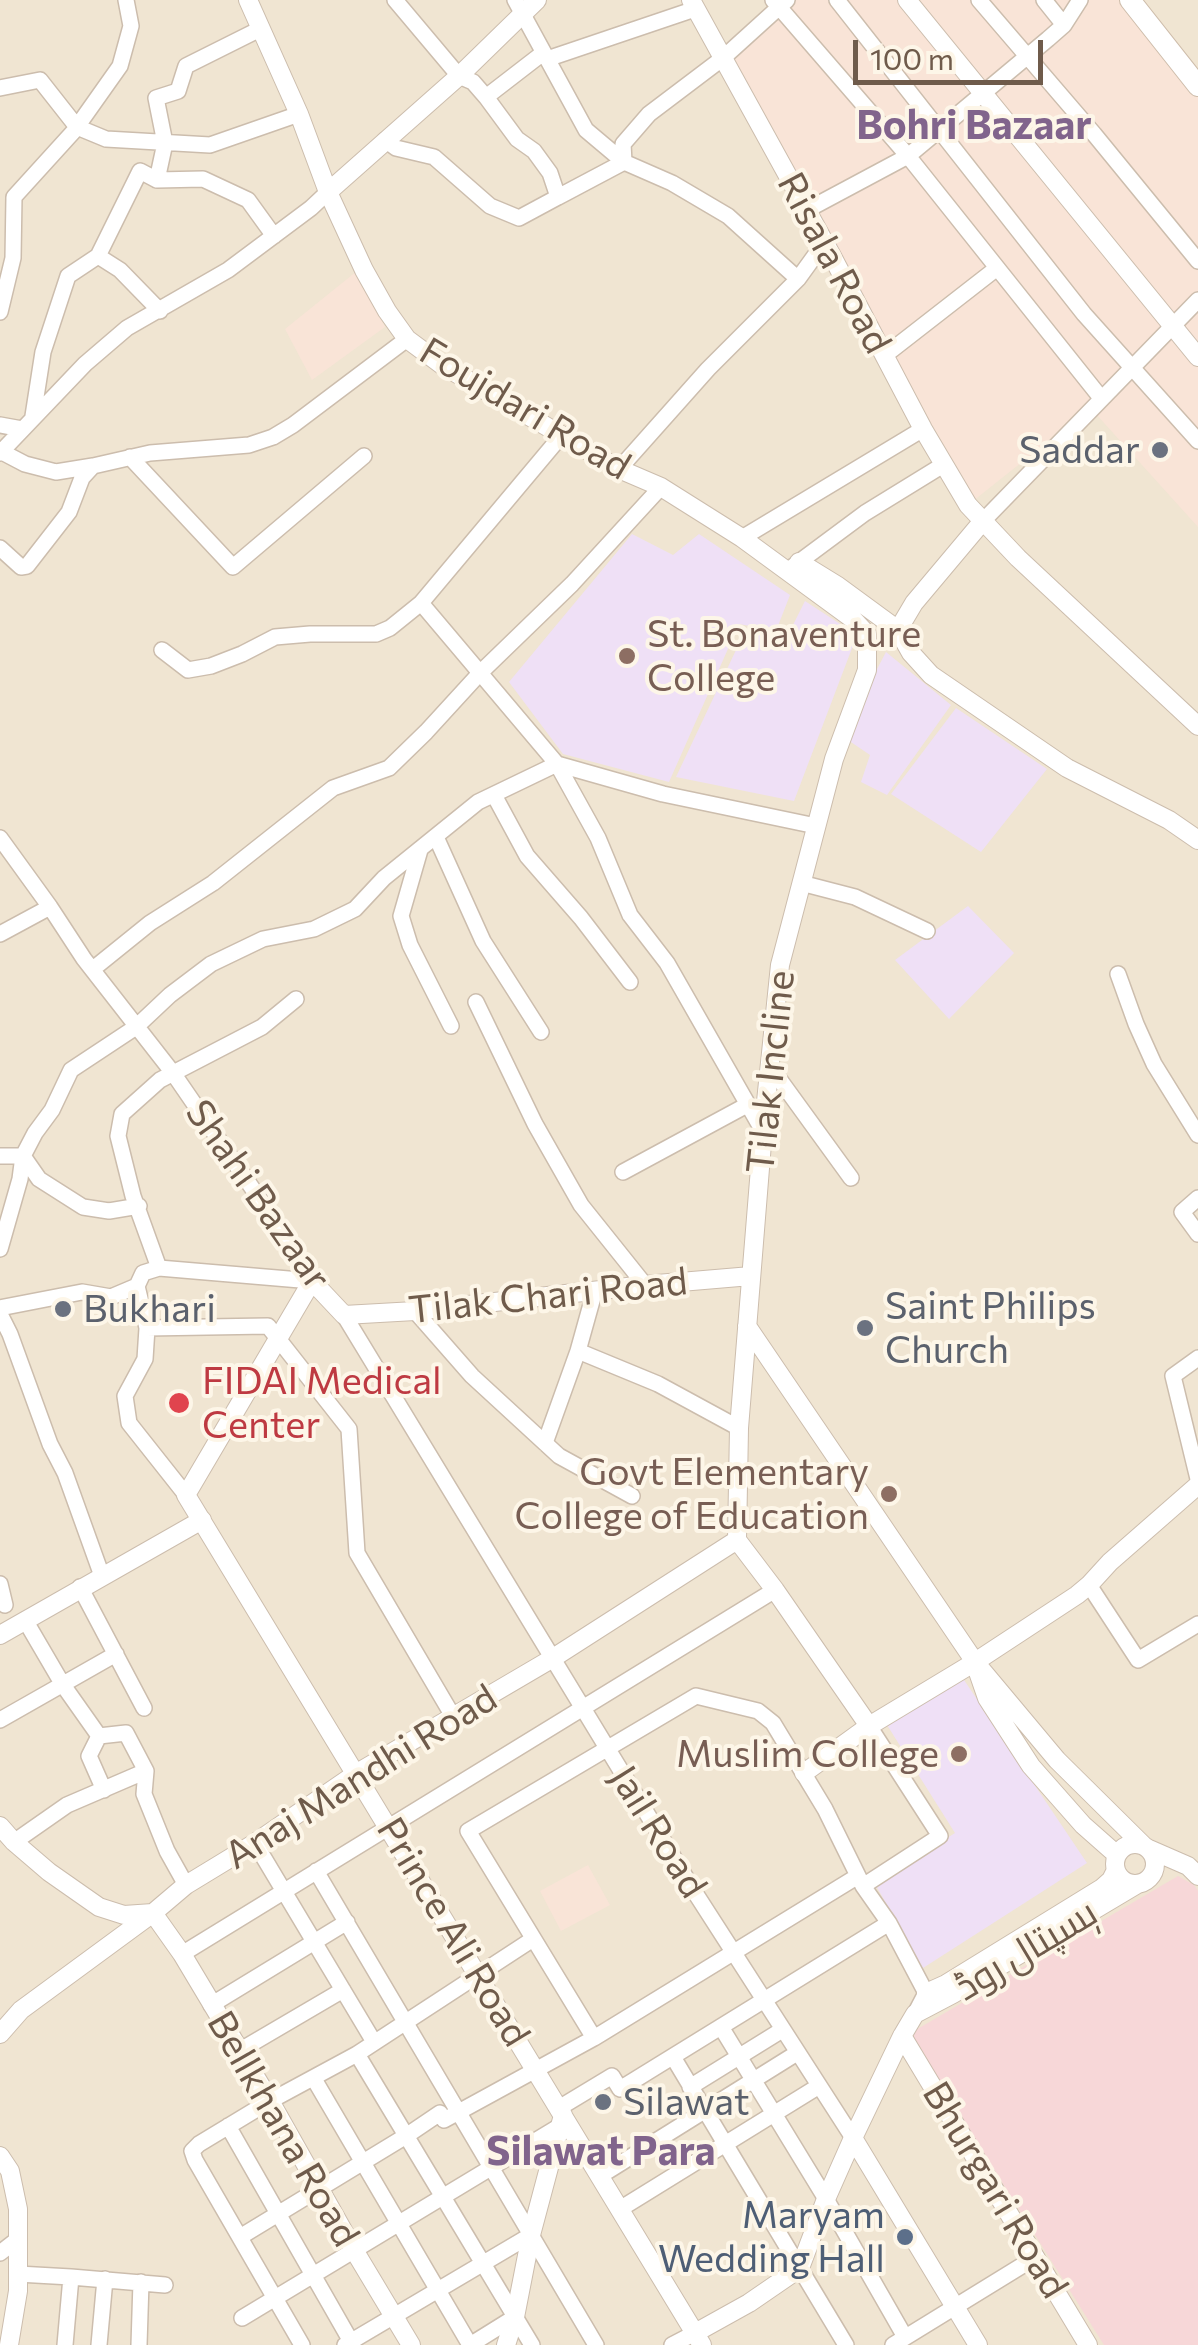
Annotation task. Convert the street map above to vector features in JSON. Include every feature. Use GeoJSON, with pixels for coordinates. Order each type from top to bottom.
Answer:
{"type":"FeatureCollection","features":[{"type":"Feature","properties":{"kind":"main road"},"geometry":{"type":"LineString","coordinates":[[1130,0],[1198,86]]}},
{"type":"Feature","properties":{"kind":"main road"},"geometry":{"type":"LineString","coordinates":[[1146,0],[1198,73]]}},
{"type":"Feature","properties":{"kind":"street"},"geometry":{"type":"LineString","coordinates":[[0,312],[14,197],[77,127],[120,66],[131,26],[126,0]]}},
{"type":"Feature","properties":{"kind":"street","name":"Foujdari Road"},"geometry":{"type":"LineString","coordinates":[[248,0],[364,270],[407,338],[442,365],[561,436],[661,487],[793,566],[854,620]]}},
{"type":"Feature","properties":{"kind":"street"},"geometry":{"type":"LineString","coordinates":[[394,0],[459,76],[472,82],[518,139],[534,150],[550,173],[558,197]]}},
{"type":"Feature","properties":{"kind":"street"},"geometry":{"type":"LineString","coordinates":[[407,338],[293,425],[250,445],[150,452],[56,472],[1,453],[127,328],[228,270],[274,236],[459,76],[519,8],[536,0]]}},
{"type":"Feature","properties":{"kind":"street"},"geometry":{"type":"LineString","coordinates":[[836,0],[1084,314],[1198,441]]}},
{"type":"Feature","properties":{"kind":"street"},"geometry":{"type":"LineString","coordinates":[[907,0],[1198,357]]}},
{"type":"Feature","properties":{"kind":"street"},"geometry":{"type":"LineString","coordinates":[[978,0],[1198,261]]}},
{"type":"Feature","properties":{"kind":"street"},"geometry":{"type":"LineString","coordinates":[[1044,0],[1064,24]]}},
{"type":"Feature","properties":{"kind":"street"},"geometry":{"type":"LineString","coordinates":[[806,210],[908,156],[1064,24],[1080,0]]}},
{"type":"Feature","properties":{"kind":"street"},"geometry":{"type":"LineString","coordinates":[[624,162],[623,144],[649,114],[722,58],[779,3],[908,156],[1101,398]]}},
{"type":"Feature","properties":{"kind":"street"},"geometry":{"type":"LineString","coordinates":[[486,97],[545,56],[693,4]]}},
{"type":"Feature","properties":{"kind":"street","name":"Risala Road"},"geometry":{"type":"LineString","coordinates":[[693,4],[968,505],[1198,726]]}},
{"type":"Feature","properties":{"kind":"street"},"geometry":{"type":"LineString","coordinates":[[519,8],[586,130],[624,162],[672,183],[728,216],[798,279]]}},
{"type":"Feature","properties":{"kind":"street"},"geometry":{"type":"LineString","coordinates":[[157,180],[166,143],[156,98],[178,91],[186,66],[260,29]]}},
{"type":"Feature","properties":{"kind":"street"},"geometry":{"type":"LineString","coordinates":[[0,88],[40,80],[77,127],[106,139],[210,146],[298,114]]}},
{"type":"Feature","properties":{"kind":"street"},"geometry":{"type":"LineString","coordinates":[[385,140],[396,148],[434,157],[490,206],[519,218],[624,162]]}},
{"type":"Feature","properties":{"kind":"street"},"geometry":{"type":"LineString","coordinates":[[28,423],[43,352],[68,276],[98,256],[140,170],[157,180],[203,180],[248,200],[274,236]]}},
{"type":"Feature","properties":{"kind":"street"},"geometry":{"type":"LineString","coordinates":[[620,469],[708,370],[798,279],[824,243]]}},
{"type":"Feature","properties":{"kind":"street"},"geometry":{"type":"LineString","coordinates":[[98,256],[120,270],[160,311]]}},
{"type":"Feature","properties":{"kind":"street"},"geometry":{"type":"LineString","coordinates":[[884,356],[997,268]]}},
{"type":"Feature","properties":{"kind":"street"},"geometry":{"type":"LineString","coordinates":[[898,630],[914,603],[982,522],[1198,300]]}},
{"type":"Feature","properties":{"kind":"street"},"geometry":{"type":"LineString","coordinates":[[0,426],[28,423]]}},
{"type":"Feature","properties":{"kind":"street"},"geometry":{"type":"LineString","coordinates":[[742,538],[923,429]]}},
{"type":"Feature","properties":{"kind":"street"},"geometry":{"type":"LineString","coordinates":[[162,650],[188,670],[211,666],[275,637],[376,634],[390,628],[421,603],[561,436]]}},
{"type":"Feature","properties":{"kind":"street"},"geometry":{"type":"LineString","coordinates":[[130,456],[232,567],[364,456]]}},
{"type":"Feature","properties":{"kind":"street"},"geometry":{"type":"LineString","coordinates":[[793,566],[866,513],[943,465]]}},
{"type":"Feature","properties":{"kind":"street"},"geometry":{"type":"LineString","coordinates":[[0,548],[21,567],[27,566],[69,512],[82,478],[93,466]]}},
{"type":"Feature","properties":{"kind":"street"},"geometry":{"type":"LineString","coordinates":[[93,969],[150,922],[213,883],[333,788],[389,768],[572,584],[661,487]]}},
{"type":"Feature","properties":{"kind":"street"},"geometry":{"type":"LineString","coordinates":[[793,566],[838,586],[898,630],[931,675],[1067,768],[1168,820],[1198,840]]}},
{"type":"Feature","properties":{"kind":"street"},"geometry":{"type":"LineString","coordinates":[[421,603],[556,764],[598,838],[630,915],[667,963],[763,1131]]}},
{"type":"Feature","properties":{"kind":"street","name":"Tilak Incline"},"geometry":{"type":"LineString","coordinates":[[737,1540],[739,1428],[780,965],[834,759],[867,670],[867,634],[854,620]]}},
{"type":"Feature","properties":{"kind":"street"},"geometry":{"type":"LineString","coordinates":[[0,1249],[23,1156],[71,1070],[136,1027],[211,964],[264,938],[314,928],[355,909],[384,878],[478,802],[556,764],[663,794],[816,826]]}},
{"type":"Feature","properties":{"kind":"street"},"geometry":{"type":"LineString","coordinates":[[494,795],[527,856],[630,982]]}},
{"type":"Feature","properties":{"kind":"street","name":"Shahi Bazaar"},"geometry":{"type":"LineString","coordinates":[[0,838],[173,1073],[312,1281],[344,1315]]}},
{"type":"Feature","properties":{"kind":"street"},"geometry":{"type":"LineString","coordinates":[[436,838],[483,942],[540,1032]]}},
{"type":"Feature","properties":{"kind":"street"},"geometry":{"type":"LineString","coordinates":[[420,850],[400,916],[410,946],[452,1026]]}},
{"type":"Feature","properties":{"kind":"street"},"geometry":{"type":"LineString","coordinates":[[801,883],[855,897],[928,931]]}},
{"type":"Feature","properties":{"kind":"street"},"geometry":{"type":"LineString","coordinates":[[0,934],[50,906]]}},
{"type":"Feature","properties":{"kind":"street"},"geometry":{"type":"LineString","coordinates":[[1118,974],[1154,1064],[1198,1135]]}},
{"type":"Feature","properties":{"kind":"street"},"geometry":{"type":"LineString","coordinates":[[160,1268],[133,1196],[118,1136],[122,1114],[160,1080],[262,1027],[296,999]]}},
{"type":"Feature","properties":{"kind":"street"},"geometry":{"type":"LineString","coordinates":[[476,1002],[535,1124],[581,1205],[645,1285]]}},
{"type":"Feature","properties":{"kind":"street"},"geometry":{"type":"LineString","coordinates":[[770,1065],[851,1178]]}},
{"type":"Feature","properties":{"kind":"street"},"geometry":{"type":"LineString","coordinates":[[623,1172],[747,1105]]}},
{"type":"Feature","properties":{"kind":"street"},"geometry":{"type":"LineString","coordinates":[[0,1156],[23,1156]]}},
{"type":"Feature","properties":{"kind":"street"},"geometry":{"type":"LineString","coordinates":[[23,1156],[39,1178],[83,1207],[109,1211],[138,1206]]}},
{"type":"Feature","properties":{"kind":"street"},"geometry":{"type":"LineString","coordinates":[[1198,1198],[1182,1212],[1198,1234]]}},
{"type":"Feature","properties":{"kind":"street"},"geometry":{"type":"LineString","coordinates":[[160,1268],[312,1281],[273,1332],[186,1495],[129,1423],[125,1396],[145,1360],[147,1328],[137,1286],[142,1273],[160,1268]]}},
{"type":"Feature","properties":{"kind":"street","name":"Tilak Chari Road"},"geometry":{"type":"LineString","coordinates":[[344,1315],[751,1276]]}},
{"type":"Feature","properties":{"kind":"street"},"geometry":{"type":"LineString","coordinates":[[102,1576],[0,1311],[82,1292],[112,1296],[137,1286]]}},
{"type":"Feature","properties":{"kind":"street"},"geometry":{"type":"LineString","coordinates":[[545,1443],[596,1290]]}},
{"type":"Feature","properties":{"kind":"street"},"geometry":{"type":"LineString","coordinates":[[414,1311],[472,1376],[558,1456],[632,1496]]}},
{"type":"Feature","properties":{"kind":"street","name":"Jail Road"},"geometry":{"type":"LineString","coordinates":[[344,1315],[606,1748],[762,2000],[853,2138],[978,2345]]}},
{"type":"Feature","properties":{"kind":"street"},"geometry":{"type":"LineString","coordinates":[[747,1326],[975,1662],[1057,1760],[1146,1847],[1156,1863],[1154,1874]]}},
{"type":"Feature","properties":{"kind":"street"},"geometry":{"type":"LineString","coordinates":[[147,1328],[273,1332]]}},
{"type":"Feature","properties":{"kind":"street"},"geometry":{"type":"LineString","coordinates":[[273,1332],[349,1429],[357,1553],[454,1718]]}},
{"type":"Feature","properties":{"kind":"street"},"geometry":{"type":"LineString","coordinates":[[578,1351],[658,1384],[739,1428]]}},
{"type":"Feature","properties":{"kind":"street"},"geometry":{"type":"LineString","coordinates":[[804,1773],[869,1726],[975,1662],[1089,1585],[1198,1482],[1172,1376],[1198,1358]]}},
{"type":"Feature","properties":{"kind":"street","name":"Prince Ali Road"},"geometry":{"type":"LineString","coordinates":[[186,1495],[698,2339]]}},
{"type":"Feature","properties":{"kind":"street"},"geometry":{"type":"LineString","coordinates":[[0,1635],[202,1520]]}},
{"type":"Feature","properties":{"kind":"street"},"geometry":{"type":"LineString","coordinates":[[240,2237],[440,2112],[444,2120],[594,2038],[732,1952],[940,1836],[869,1726],[737,1540]]}},
{"type":"Feature","properties":{"kind":"street","name":"Anaj Mandhi Road"},"geometry":{"type":"LineString","coordinates":[[0,2034],[22,2010],[186,1885],[356,1774],[553,1658],[737,1540]]}},
{"type":"Feature","properties":{"kind":"street"},"geometry":{"type":"LineString","coordinates":[[0,1584],[6,1605]]}},
{"type":"Feature","properties":{"kind":"street"},"geometry":{"type":"LineString","coordinates":[[1089,1585],[1138,1660],[1198,1624]]}},
{"type":"Feature","properties":{"kind":"street"},"geometry":{"type":"LineString","coordinates":[[80,1588],[144,1708]]}},
{"type":"Feature","properties":{"kind":"street"},"geometry":{"type":"LineString","coordinates":[[182,1954],[775,1590]]}},
{"type":"Feature","properties":{"kind":"street"},"geometry":{"type":"LineString","coordinates":[[25,1620],[99,1736]]}},
{"type":"Feature","properties":{"kind":"street"},"geometry":{"type":"LineString","coordinates":[[0,1720],[116,1654]]}},
{"type":"Feature","properties":{"kind":"street"},"geometry":{"type":"LineString","coordinates":[[975,1662],[987,1698],[1031,1766],[1116,1863],[1123,1881],[1136,1885],[1154,1874],[1179,1868],[1198,1876]]}},
{"type":"Feature","properties":{"kind":"street"},"geometry":{"type":"LineString","coordinates":[[594,2038],[468,1831],[696,1696],[758,1712],[773,1723],[804,1773],[860,1881],[889,1923],[926,1992],[853,2138],[800,2268],[698,2339],[672,2345]]}},
{"type":"Feature","properties":{"kind":"street"},"geometry":{"type":"LineString","coordinates":[[99,1736],[126,1733],[146,1771],[144,1794],[167,1851],[186,1885]]}},
{"type":"Feature","properties":{"kind":"street"},"geometry":{"type":"LineString","coordinates":[[99,1736],[90,1756],[104,1790]]}},
{"type":"Feature","properties":{"kind":"street"},"geometry":{"type":"LineString","coordinates":[[14,1842],[67,1805],[146,1771]]}},
{"type":"Feature","properties":{"kind":"street"},"geometry":{"type":"LineString","coordinates":[[0,1826],[49,1872],[99,1907],[124,1915],[154,1913]]}},
{"type":"Feature","properties":{"kind":"street"},"geometry":{"type":"LineString","coordinates":[[255,1843],[374,2042]]}},
{"type":"Feature","properties":{"kind":"street"},"geometry":{"type":"LineString","coordinates":[[1116,1863],[1125,1846],[1137,1844],[1188,1866],[1198,1876]]}},
{"type":"Feature","properties":{"kind":"street","name":"ہسپتال روڈ"},"geometry":{"type":"LineString","coordinates":[[926,1992],[946,1984],[1102,1888],[1116,1863]]}},
{"type":"Feature","properties":{"kind":"street"},"geometry":{"type":"LineString","coordinates":[[316,1870],[596,2345]]}},
{"type":"Feature","properties":{"kind":"street","name":"ہسپتال روڈ"},"geometry":{"type":"LineString","coordinates":[[915,2014],[1136,1885]]}},
{"type":"Feature","properties":{"kind":"street","name":"Bellkhana Road"},"geometry":{"type":"LineString","coordinates":[[154,1913],[270,2101],[410,2345]]}},
{"type":"Feature","properties":{"kind":"street"},"geometry":{"type":"LineString","coordinates":[[210,2005],[347,1922]]}},
{"type":"Feature","properties":{"kind":"street"},"geometry":{"type":"LineString","coordinates":[[242,2318],[491,2168],[612,2076],[620,2089],[889,1923]]}},
{"type":"Feature","properties":{"kind":"street"},"geometry":{"type":"LineString","coordinates":[[302,2345],[192,2152],[228,2126],[356,2054],[533,1939]]}},
{"type":"Feature","properties":{"kind":"street"},"geometry":{"type":"LineString","coordinates":[[239,2050],[344,1990]]}},
{"type":"Feature","properties":{"kind":"street"},"geometry":{"type":"LineString","coordinates":[[721,2027],[826,2200],[899,2341],[1036,2258]]}},
{"type":"Feature","properties":{"kind":"street"},"geometry":{"type":"LineString","coordinates":[[690,2087],[782,2030]]}},
{"type":"Feature","properties":{"kind":"street","name":"Bhurgari Road"},"geometry":{"type":"LineString","coordinates":[[902,2036],[1088,2345]]}},
{"type":"Feature","properties":{"kind":"street"},"geometry":{"type":"LineString","coordinates":[[600,2176],[797,2053]]}},
{"type":"Feature","properties":{"kind":"street"},"geometry":{"type":"LineString","coordinates":[[356,2054],[532,2345]]}},
{"type":"Feature","properties":{"kind":"street"},"geometry":{"type":"LineString","coordinates":[[673,2057],[846,2345]]}},
{"type":"Feature","properties":{"kind":"street"},"geometry":{"type":"LineString","coordinates":[[314,2079],[470,2345],[515,2317]]}},
{"type":"Feature","properties":{"kind":"street"},"geometry":{"type":"LineString","coordinates":[[620,2208],[819,2086]]}},
{"type":"Feature","properties":{"kind":"street"},"geometry":{"type":"LineString","coordinates":[[506,2345],[561,2116]]}},
{"type":"Feature","properties":{"kind":"street"},"geometry":{"type":"LineString","coordinates":[[228,2126],[349,2344],[531,2235]]}},
{"type":"Feature","properties":{"kind":"street"},"geometry":{"type":"LineString","coordinates":[[0,2156],[10,2171],[18,2209],[18,2274],[6,2323],[9,2345]]}},
{"type":"Feature","properties":{"kind":"street"},"geometry":{"type":"LineString","coordinates":[[0,2253],[18,2239]]}},
{"type":"Feature","properties":{"kind":"street"},"geometry":{"type":"LineString","coordinates":[[18,2274],[165,2285]]}},
{"type":"Feature","properties":{"kind":"street"},"geometry":{"type":"LineString","coordinates":[[65,2345],[72,2277]]}},
{"type":"Feature","properties":{"kind":"street"},"geometry":{"type":"LineString","coordinates":[[99,2345],[105,2279]]}},
{"type":"Feature","properties":{"kind":"street"},"geometry":{"type":"LineString","coordinates":[[139,2345],[141,2282]]}},
{"type":"Feature","properties":{"kind":"shaded area"},"geometry":{"type":"Polygon","coordinates":[[[0,0],[1198,0],[1198,2345],[0,2345],[0,0]]]}},
{"type":"Feature","properties":{"kind":"shaded area","name":"Bohri Bazaar"},"geometry":{"type":"Polygon","coordinates":[[[787,0],[1130,0],[1198,86],[1198,527],[1086,403],[1046,443],[968,505],[723,58],[787,0]]]}},
{"type":"Feature","properties":{"kind":"shaded area"},"geometry":{"type":"Polygon","coordinates":[[[357,271],[385,327],[312,380],[285,329],[357,271]]]}},
{"type":"Feature","properties":{"kind":"shaded area","name":"St. Bonaventure College"},"geometry":{"type":"Polygon","coordinates":[[[632,534],[673,555],[699,534],[790,595],[776,631],[739,624],[669,782],[563,754],[509,682],[632,534]]]}},
{"type":"Feature","properties":{"kind":"shaded area"},"geometry":{"type":"Polygon","coordinates":[[[805,601],[857,635],[794,801],[676,777],[745,631],[785,641],[805,601]]]}},
{"type":"Feature","properties":{"kind":"shaded area"},"geometry":{"type":"Polygon","coordinates":[[[886,652],[951,705],[887,795],[861,782],[870,755],[842,736],[886,652]]]}},
{"type":"Feature","properties":{"kind":"shaded area"},"geometry":{"type":"Polygon","coordinates":[[[956,708],[1047,769],[981,852],[891,794],[956,708]]]}},
{"type":"Feature","properties":{"kind":"shaded area"},"geometry":{"type":"Polygon","coordinates":[[[968,906],[1014,953],[949,1019],[895,960],[968,906]]]}},
{"type":"Feature","properties":{"kind":"shaded area"},"geometry":{"type":"Polygon","coordinates":[[[962,1677],[1087,1863],[923,1968],[875,1884],[955,1833],[887,1725],[962,1677]]]}},
{"type":"Feature","properties":{"kind":"shaded area"},"geometry":{"type":"Polygon","coordinates":[[[588,1865],[610,1905],[561,1931],[540,1891],[588,1865]]]}},
{"type":"Feature","properties":{"kind":"shaded area"},"geometry":{"type":"Polygon","coordinates":[[[1178,1876],[1198,1891],[1198,2345],[1104,2345],[909,2034],[1178,1876]]]}},
{"type":"Feature","properties":{"kind":"place","name":"Saddar"},"geometry":{"type":"Point","coordinates":[1160,450]}},
{"type":"Feature","properties":{"kind":"place","name":"St. Bonaventure College"},"geometry":{"type":"Point","coordinates":[627,656]}},
{"type":"Feature","properties":{"kind":"place","name":"Bukhari"},"geometry":{"type":"Point","coordinates":[63,1309]}},
{"type":"Feature","properties":{"kind":"place","name":"Saint Philips Church"},"geometry":{"type":"Point","coordinates":[865,1328]}},
{"type":"Feature","properties":{"kind":"place","name":"FIDAI Medical Center"},"geometry":{"type":"Point","coordinates":[179,1403]}},
{"type":"Feature","properties":{"kind":"place","name":"Govt Elementary College of Education"},"geometry":{"type":"Point","coordinates":[889,1494]}},
{"type":"Feature","properties":{"kind":"place","name":"Muslim College"},"geometry":{"type":"Point","coordinates":[959,1754]}},
{"type":"Feature","properties":{"kind":"place","name":"Silawat"},"geometry":{"type":"Point","coordinates":[603,2102]}},
{"type":"Feature","properties":{"kind":"place","name":"Maryam Wedding Hall"},"geometry":{"type":"Point","coordinates":[905,2237]}},
{"type":"Feature","properties":{"kind":"district","name":"Bohri Bazaar"},"geometry":{"type":"Point","coordinates":[974,126]}},
{"type":"Feature","properties":{"kind":"district","name":"Silawat Para"},"geometry":{"type":"Point","coordinates":[601,2152]}}]}
